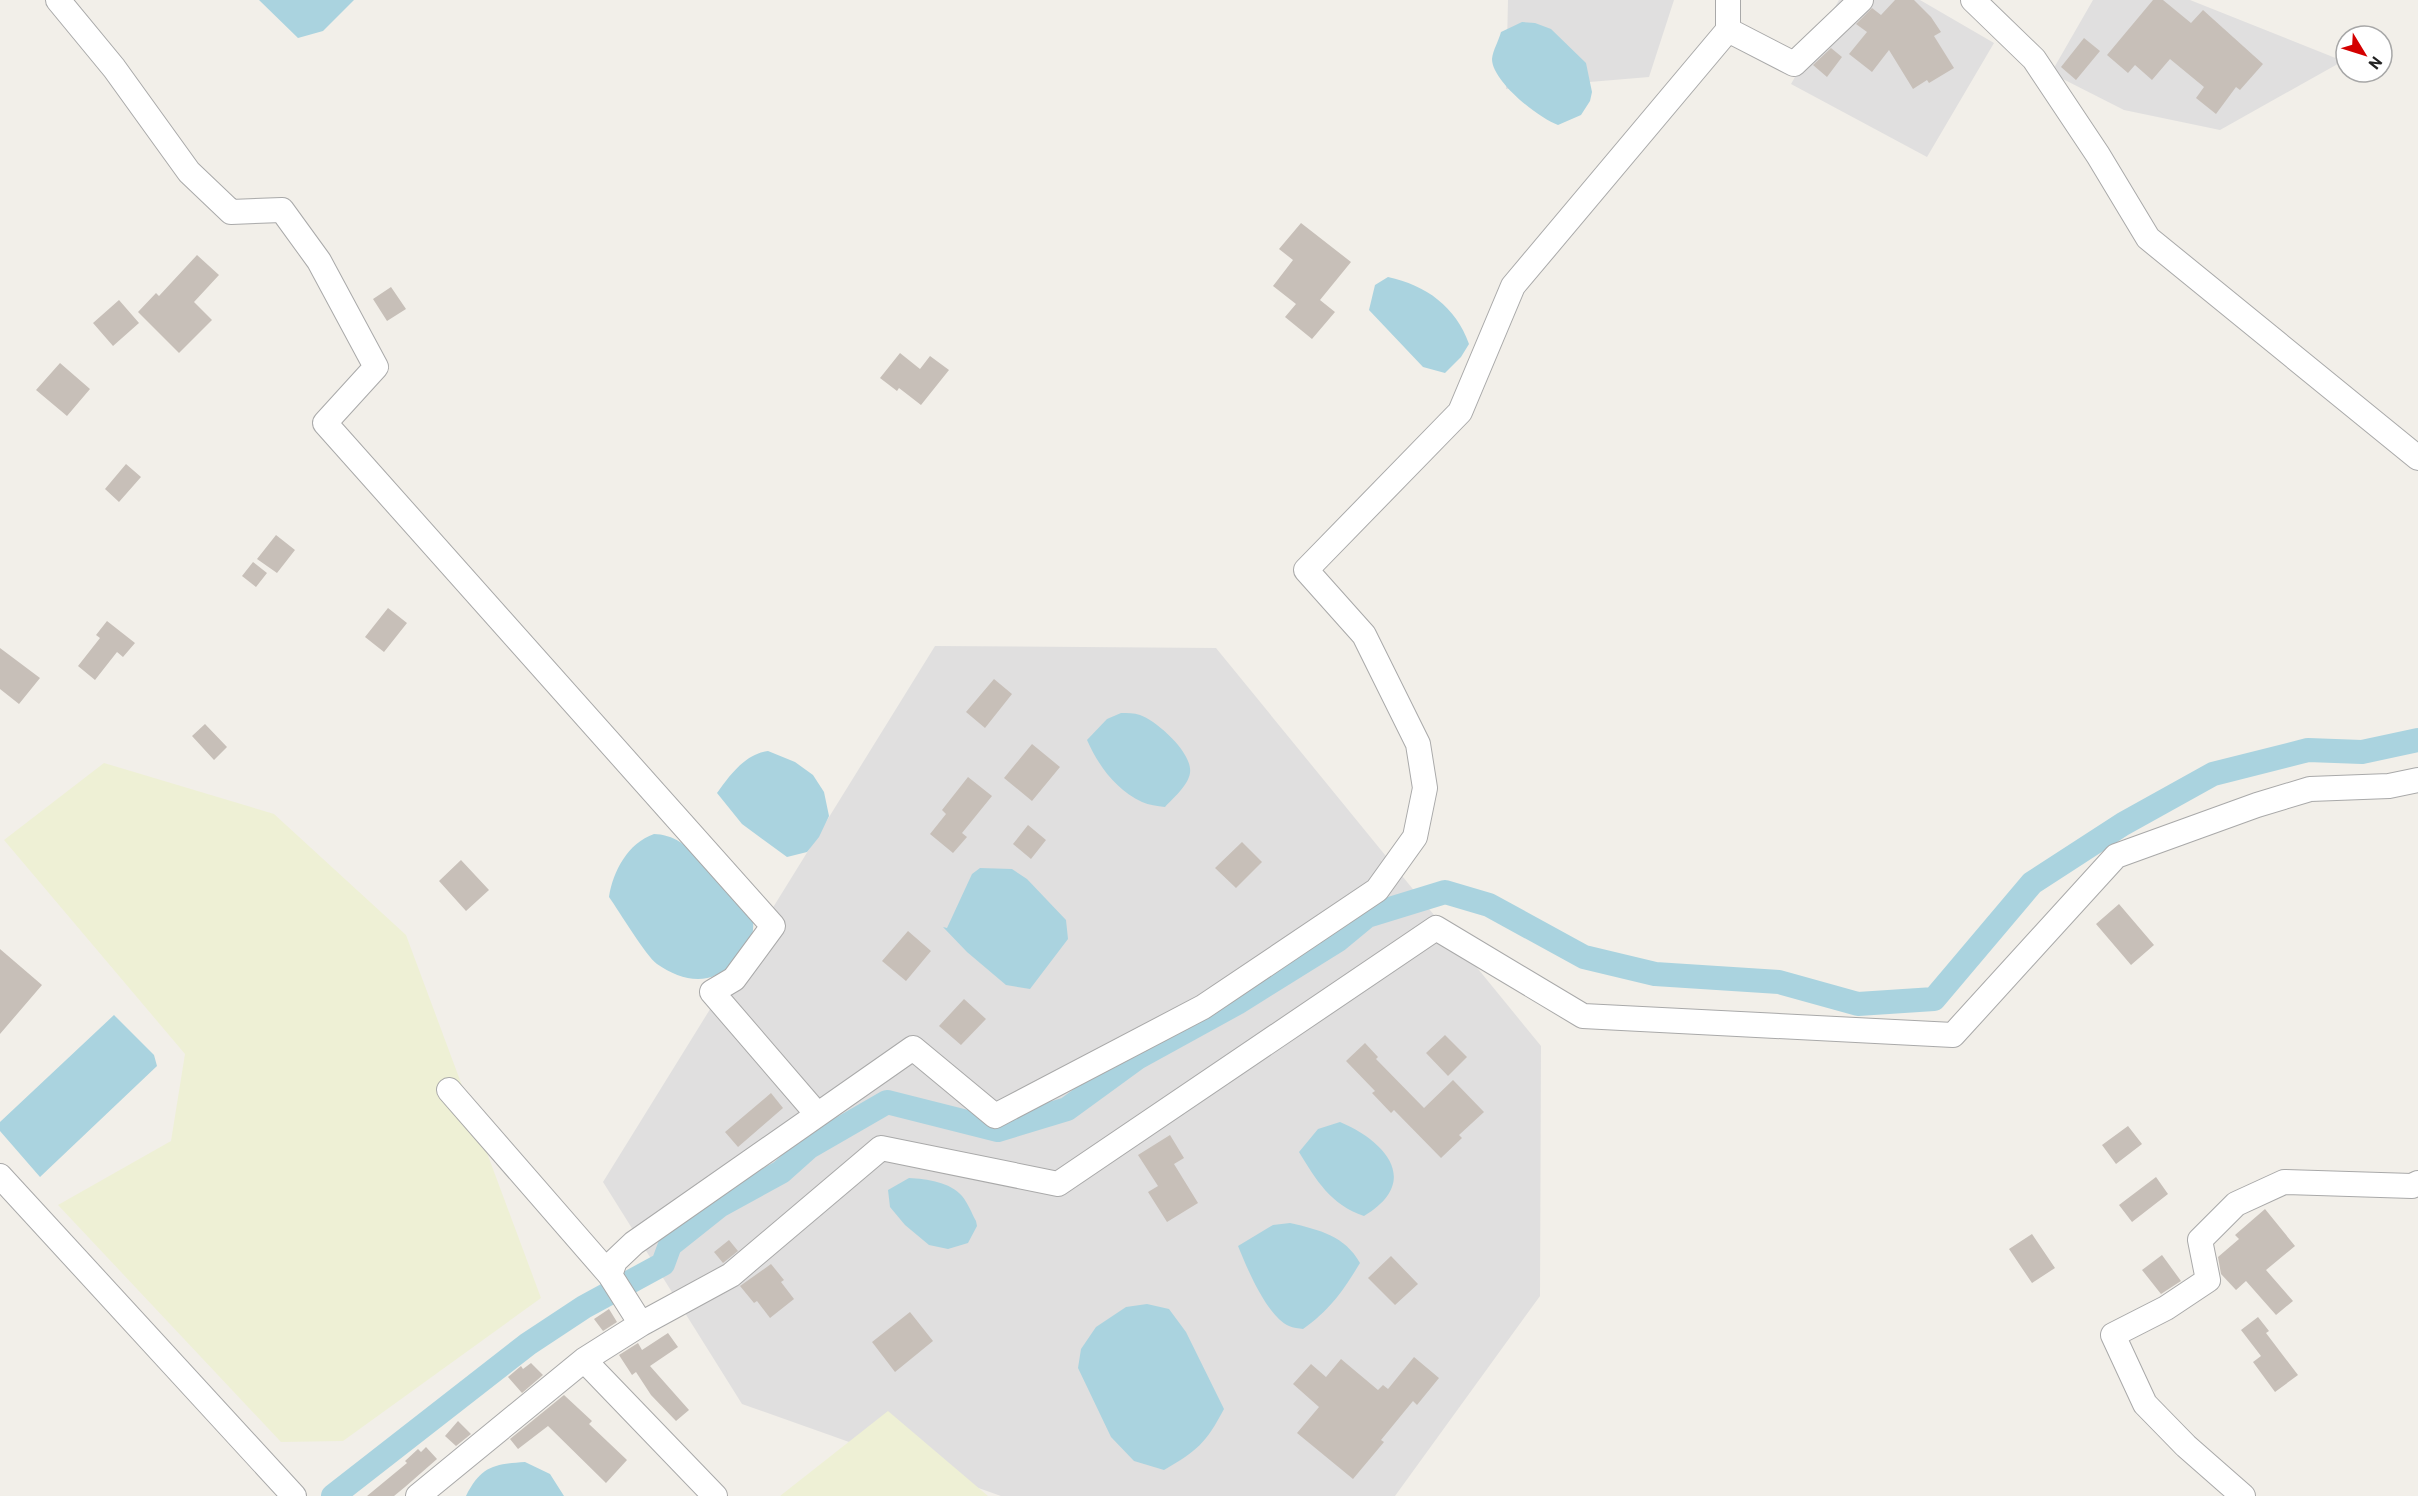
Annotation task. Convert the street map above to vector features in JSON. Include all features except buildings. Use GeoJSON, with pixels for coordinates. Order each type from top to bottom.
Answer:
{"type":"FeatureCollection","features":[{"type":"Feature","properties":{"kind":"street"},"geometry":{"type":"LineString","coordinates":[[58,0],[114,68],[189,172],[231,212],[282,210],[319,261],[376,367],[326,423],[773,926],[734,979],[712,992],[817,1114]]}},
{"type":"Feature","properties":{"kind":"street"},"geometry":{"type":"LineString","coordinates":[[610,1275],[615,1261],[634,1243],[913,1048],[995,1116],[1203,1006],[1377,890],[1415,837],[1425,788],[1418,744],[1364,635],[1306,570],[1460,412],[1513,286],[1728,30],[1728,0]]}},
{"type":"Feature","properties":{"kind":"street"},"geometry":{"type":"LineString","coordinates":[[1728,30],[1794,64],[1861,0]]}},
{"type":"Feature","properties":{"kind":"street"},"geometry":{"type":"LineString","coordinates":[[1973,0],[2034,58],[2098,155],[2148,238],[2418,458]]}},
{"type":"Feature","properties":{"kind":"street"},"geometry":{"type":"LineString","coordinates":[[418,1496],[584,1360],[640,1321],[731,1275],[880,1148],[1058,1184],[1436,928],[1583,1016],[1953,1035],[2116,856],[2257,805],[2310,789],[2389,786],[2418,780]]}},
{"type":"Feature","properties":{"kind":"street"},"geometry":{"type":"LineString","coordinates":[[449,1090],[610,1275],[640,1321]]}},
{"type":"Feature","properties":{"kind":"street"},"geometry":{"type":"LineString","coordinates":[[0,1176],[294,1496]]}},
{"type":"Feature","properties":{"kind":"street"},"geometry":{"type":"LineString","coordinates":[[2243,1496],[2186,1446],[2145,1404],[2113,1335],[2166,1308],[2208,1280],[2200,1240],[2236,1204],[2284,1182],[2412,1186],[2418,1183]]}},
{"type":"Feature","properties":{"kind":"street"},"geometry":{"type":"LineString","coordinates":[[584,1360],[716,1496]]}},
{"type":"Feature","properties":{"kind":"shaded area"},"geometry":{"type":"Polygon","coordinates":[[[1508,0],[1674,0],[1649,77],[1506,89],[1508,0]]]}},
{"type":"Feature","properties":{"kind":"shaded area"},"geometry":{"type":"Polygon","coordinates":[[[1839,0],[1920,0],[1994,43],[1927,157],[1791,84],[1839,0]]]}},
{"type":"Feature","properties":{"kind":"shaded area"},"geometry":{"type":"Polygon","coordinates":[[[2093,0],[2190,0],[2334,57],[2334,66],[2220,130],[2124,110],[2051,73],[2093,0]]]}},
{"type":"Feature","properties":{"kind":"shaded area"},"geometry":{"type":"Polygon","coordinates":[[[935,646],[1216,648],[1541,1046],[1540,1296],[1395,1496],[1001,1496],[742,1404],[603,1182],[935,646]]]}},
{"type":"Feature","properties":{"kind":"green space"},"geometry":{"type":"Polygon","coordinates":[[[104,763],[274,814],[406,935],[541,1298],[343,1441],[281,1442],[58,1205],[171,1141],[185,1054],[4,840],[104,763]]]}},
{"type":"Feature","properties":{"kind":"green space"},"geometry":{"type":"Polygon","coordinates":[[[888,1411],[988,1496],[780,1496],[888,1411]]]}},
{"type":"Feature","properties":{"kind":"water"},"geometry":{"type":"Polygon","coordinates":[[[259,0],[354,0],[323,31],[298,38],[259,0]]]}},
{"type":"Feature","properties":{"kind":"water"},"geometry":{"type":"Polygon","coordinates":[[[1522,22],[1535,23],[1551,29],[1586,63],[1592,92],[1590,101],[1581,115],[1558,125],[1549,121],[1528,107],[1500,78],[1492,59],[1501,32],[1522,22]]]}},
{"type":"Feature","properties":{"kind":"water"},"geometry":{"type":"Polygon","coordinates":[[[1388,277],[1427,292],[1448,309],[1456,319],[1469,344],[1461,357],[1445,373],[1423,367],[1369,310],[1375,285],[1388,277]]]}},
{"type":"Feature","properties":{"kind":"water"},"geometry":{"type":"Polygon","coordinates":[[[1121,713],[1133,713],[1147,718],[1164,731],[1186,756],[1189,778],[1180,792],[1165,807],[1142,802],[1124,791],[1102,767],[1087,740],[1107,719],[1121,713]]]}},
{"type":"Feature","properties":{"kind":"water"},"geometry":{"type":"Polygon","coordinates":[[[768,751],[795,762],[813,775],[824,792],[829,816],[819,837],[807,852],[787,857],[742,824],[717,793],[745,761],[768,751]]]}},
{"type":"Feature","properties":{"kind":"water"},"geometry":{"type":"Polygon","coordinates":[[[654,834],[671,837],[687,847],[750,915],[753,928],[748,944],[734,961],[716,975],[707,978],[687,978],[657,964],[609,897],[614,877],[623,859],[637,844],[654,834]]]}},
{"type":"Feature","properties":{"kind":"water"},"geometry":{"type":"Polygon","coordinates":[[[980,868],[1012,869],[1027,879],[1066,920],[1068,939],[1030,989],[1006,985],[967,952],[943,927],[947,928],[972,874],[980,868]]]}},
{"type":"Feature","properties":{"kind":"water"},"geometry":{"type":"Polygon","coordinates":[[[114,1015],[154,1055],[157,1066],[40,1177],[0,1131],[0,1122],[114,1015]]]}},
{"type":"Feature","properties":{"kind":"water"},"geometry":{"type":"Polygon","coordinates":[[[1340,1122],[1372,1140],[1391,1164],[1394,1177],[1391,1190],[1381,1203],[1364,1216],[1333,1198],[1318,1182],[1299,1152],[1318,1129],[1340,1122]]]}},
{"type":"Feature","properties":{"kind":"water"},"geometry":{"type":"Polygon","coordinates":[[[909,1178],[945,1184],[962,1196],[977,1226],[968,1243],[948,1249],[929,1245],[905,1225],[890,1207],[888,1190],[909,1178]]]}},
{"type":"Feature","properties":{"kind":"water"},"geometry":{"type":"Polygon","coordinates":[[[1290,1223],[1311,1228],[1339,1240],[1347,1246],[1360,1263],[1335,1299],[1321,1315],[1303,1329],[1289,1326],[1265,1302],[1238,1246],[1273,1225],[1290,1223]]]}},
{"type":"Feature","properties":{"kind":"water"},"geometry":{"type":"Polygon","coordinates":[[[1147,1304],[1169,1309],[1186,1332],[1224,1409],[1200,1445],[1164,1470],[1134,1461],[1111,1437],[1078,1368],[1081,1349],[1096,1327],[1126,1307],[1147,1304]]]}},
{"type":"Feature","properties":{"kind":"water"},"geometry":{"type":"Polygon","coordinates":[[[525,1462],[550,1474],[564,1496],[466,1496],[477,1478],[483,1473],[497,1466],[525,1462]]]}},
{"type":"Feature","properties":{"kind":"waterway"},"geometry":{"type":"LineString","coordinates":[[333,1496],[528,1344],[584,1307],[663,1264],[670,1245],[719,1206],[781,1172],[809,1147],[887,1102],[998,1130],[1067,1109],[1137,1058],[1237,1003],[1338,940],[1367,916],[1445,892],[1489,905],[1584,957],[1655,974],[1779,982],[1858,1004],[1934,999],[2032,883],[2123,824],[2213,774],[2308,750],[2362,752],[2418,740]]}}]}
